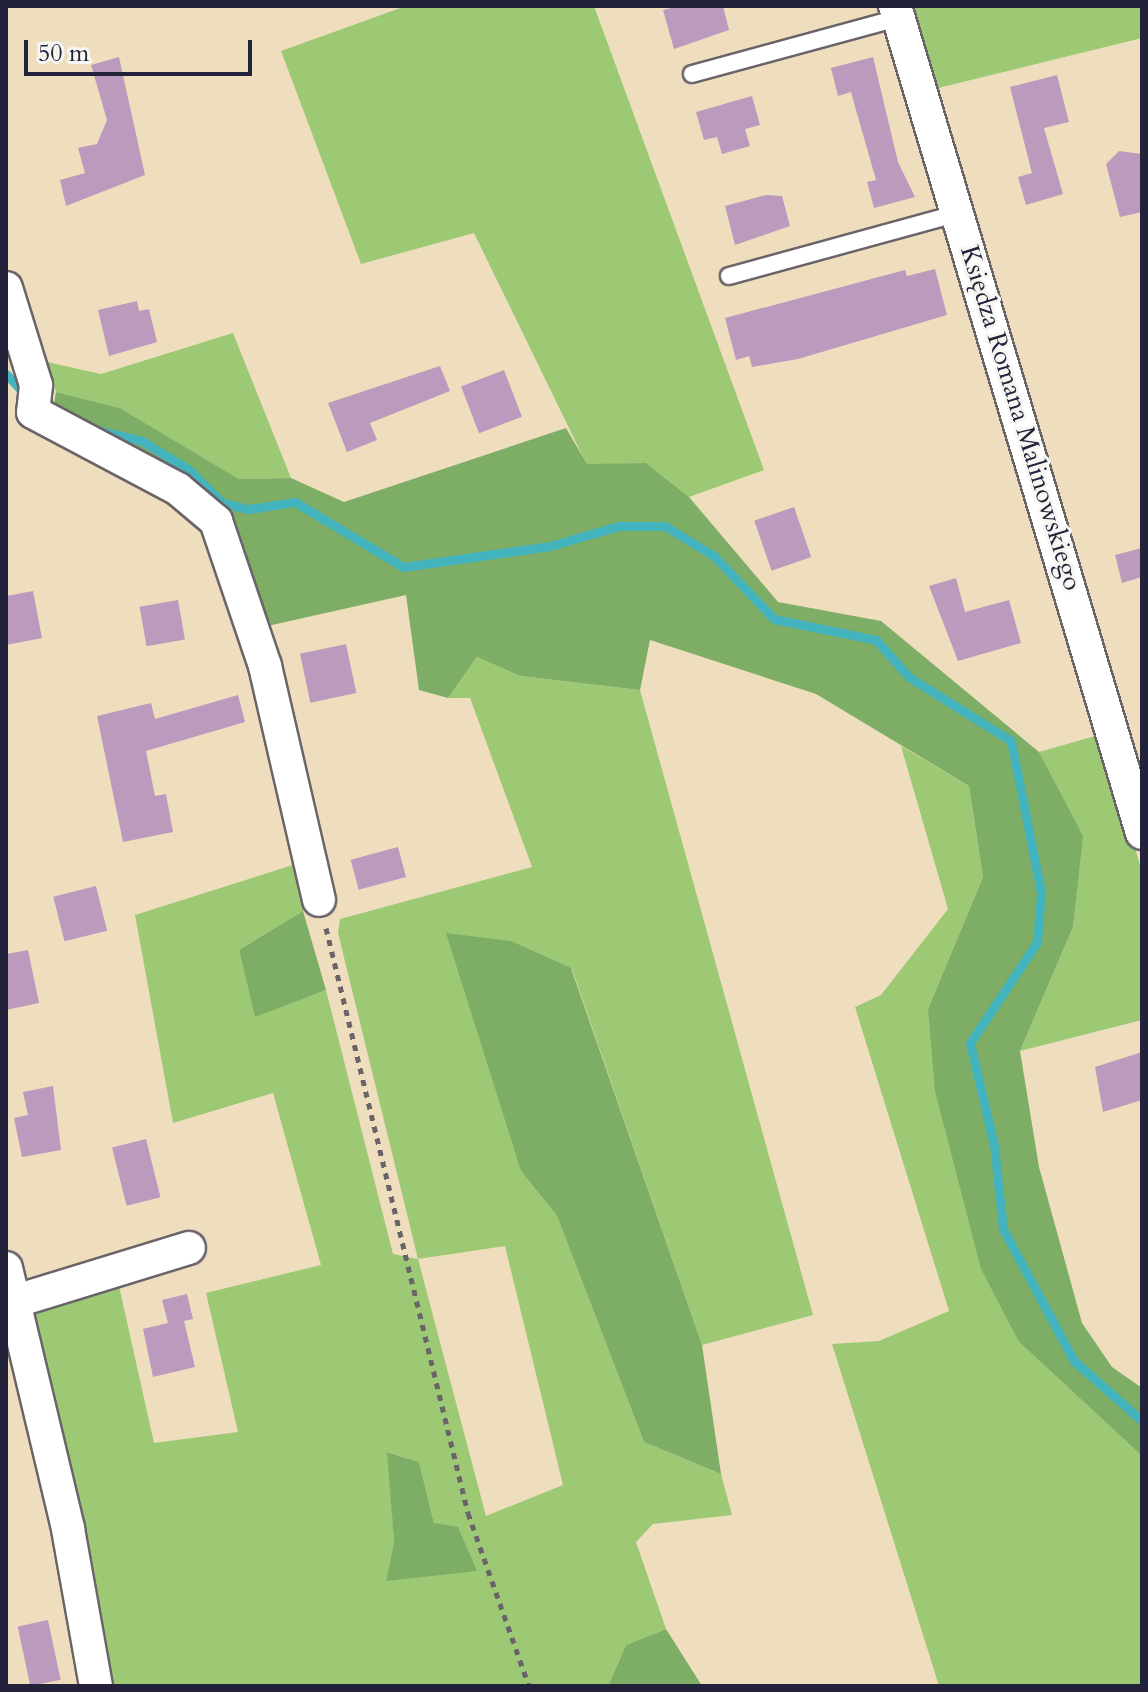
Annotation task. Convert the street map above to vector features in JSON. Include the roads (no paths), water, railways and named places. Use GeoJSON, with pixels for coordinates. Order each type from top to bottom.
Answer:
{"type":"FeatureCollection","features":[{"type":"Feature","properties":{"kind":"street","name":"Księdza Romana Malinowskiego"},"geometry":{"type":"LineString","coordinates":[[897,12],[960,213],[1142,833]]}},
{"type":"Feature","properties":{"kind":"street"},"geometry":{"type":"LineString","coordinates":[[6,288],[36,385],[33,412],[178,489],[216,521],[265,666],[319,900]]}},
{"type":"Feature","properties":{"kind":"street"},"geometry":{"type":"LineString","coordinates":[[13,1302],[189,1248]]}},
{"type":"Feature","properties":{"kind":"street"},"geometry":{"type":"LineString","coordinates":[[6,1268],[68,1529],[96,1686]]}},
{"type":"Feature","properties":{"kind":"lane"},"geometry":{"type":"LineString","coordinates":[[692,74],[897,12]]}},
{"type":"Feature","properties":{"kind":"lane"},"geometry":{"type":"LineString","coordinates":[[729,276],[960,213]]}},
{"type":"Feature","properties":{"kind":"waterway"},"geometry":{"type":"LineString","coordinates":[[6,374],[23,392]]}},
{"type":"Feature","properties":{"kind":"waterway"},"geometry":{"type":"LineString","coordinates":[[96,430],[142,441],[188,469],[221,502],[248,509],[295,502],[403,567],[550,546],[619,526],[665,526],[714,556],[774,619],[876,640],[909,677],[1011,741],[1041,893],[1037,942],[970,1043],[994,1145],[1003,1229],[1074,1361],[1142,1421]]}}]}
